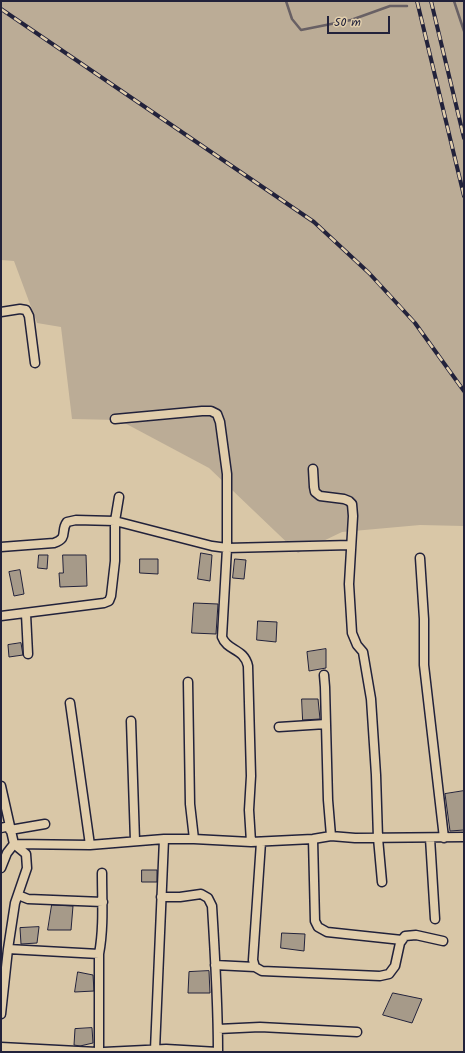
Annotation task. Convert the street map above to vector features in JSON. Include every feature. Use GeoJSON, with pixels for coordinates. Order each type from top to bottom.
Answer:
{"type":"FeatureCollection","features":[{"type":"Feature","properties":{"kind":"street"},"geometry":{"type":"LineString","coordinates":[[1,312],[20,309],[26,310],[29,316],[35,363]]}},
{"type":"Feature","properties":{"kind":"street"},"geometry":{"type":"LineString","coordinates":[[114,419],[211,411],[217,414],[220,422],[227,474],[227,548],[222,637],[228,646],[236,649],[247,659],[248,666],[251,776],[249,810],[251,842]]}},
{"type":"Feature","properties":{"kind":"street"},"geometry":{"type":"LineString","coordinates":[[313,469],[315,492],[320,496],[344,499],[350,501],[352,504],[353,516],[349,584],[352,633],[356,645],[363,652],[369,686],[382,882]]}},
{"type":"Feature","properties":{"kind":"street"},"geometry":{"type":"LineString","coordinates":[[1,616],[26,614],[104,603],[109,601],[111,596],[115,561],[115,521],[119,497]]}},
{"type":"Feature","properties":{"kind":"street"},"geometry":{"type":"LineString","coordinates":[[1,547],[54,543],[60,541],[63,538],[64,526],[67,522],[76,520],[115,521],[189,541],[227,548],[351,545]]}},
{"type":"Feature","properties":{"kind":"street"},"geometry":{"type":"LineString","coordinates":[[420,558],[424,619],[424,665],[444,838]]}},
{"type":"Feature","properties":{"kind":"street"},"geometry":{"type":"LineString","coordinates":[[26,614],[28,654]]}},
{"type":"Feature","properties":{"kind":"street"},"geometry":{"type":"LineString","coordinates":[[324,676],[328,800],[331,836]]}},
{"type":"Feature","properties":{"kind":"street"},"geometry":{"type":"LineString","coordinates":[[188,682],[190,797],[194,839]]}},
{"type":"Feature","properties":{"kind":"street"},"geometry":{"type":"LineString","coordinates":[[70,703],[90,845]]}},
{"type":"Feature","properties":{"kind":"street"},"geometry":{"type":"LineString","coordinates":[[131,721],[135,842]]}},
{"type":"Feature","properties":{"kind":"street"},"geometry":{"type":"LineString","coordinates":[[279,727],[326,724]]}},
{"type":"Feature","properties":{"kind":"street"},"geometry":{"type":"LineString","coordinates":[[1,786],[14,844],[26,854],[27,868],[15,903],[1,1014]]}},
{"type":"Feature","properties":{"kind":"street"},"geometry":{"type":"LineString","coordinates":[[1,828],[45,824]]}},
{"type":"Feature","properties":{"kind":"street"},"geometry":{"type":"LineString","coordinates":[[14,844],[90,845],[164,839],[261,842],[313,839],[331,836],[378,838],[464,837]]}},
{"type":"Feature","properties":{"kind":"street"},"geometry":{"type":"LineString","coordinates":[[430,838],[435,919]]}},
{"type":"Feature","properties":{"kind":"street"},"geometry":{"type":"LineString","coordinates":[[155,1050],[164,839]]}},
{"type":"Feature","properties":{"kind":"street"},"geometry":{"type":"LineString","coordinates":[[313,839],[315,920],[318,927],[327,932],[402,940]]}},
{"type":"Feature","properties":{"kind":"street"},"geometry":{"type":"LineString","coordinates":[[255,967],[253,960],[261,842]]}},
{"type":"Feature","properties":{"kind":"street"},"geometry":{"type":"LineString","coordinates":[[1,868],[7,853],[14,844]]}},
{"type":"Feature","properties":{"kind":"street"},"geometry":{"type":"LineString","coordinates":[[1,1047],[98,1052],[98,954],[102,933],[102,873]]}},
{"type":"Feature","properties":{"kind":"street"},"geometry":{"type":"LineString","coordinates":[[104,1052],[155,1050],[218,1052],[218,997],[212,906],[208,898],[201,894],[180,897],[161,897]]}},
{"type":"Feature","properties":{"kind":"street"},"geometry":{"type":"LineString","coordinates":[[18,895],[28,899],[103,902]]}},
{"type":"Feature","properties":{"kind":"street"},"geometry":{"type":"LineString","coordinates":[[215,965],[255,967],[262,971],[380,976],[389,974],[395,966],[400,943],[405,936],[416,935],[443,941]]}},
{"type":"Feature","properties":{"kind":"street"},"geometry":{"type":"LineString","coordinates":[[8,949],[98,954]]}},
{"type":"Feature","properties":{"kind":"street"},"geometry":{"type":"LineString","coordinates":[[218,1029],[260,1027],[357,1032]]}},
{"type":"Feature","properties":{"kind":"shaded area"},"geometry":{"type":"Polygon","coordinates":[[[1,1],[464,1],[464,526],[420,525],[342,532],[298,553],[209,468],[119,420],[72,419],[61,327],[37,323],[14,261],[1,260],[1,1]]]}},
{"type":"Feature","properties":{"kind":"building"},"geometry":{"type":"Polygon","coordinates":[[[201,553],[212,555],[210,581],[198,579],[201,553]]]}},
{"type":"Feature","properties":{"kind":"building"},"geometry":{"type":"Polygon","coordinates":[[[39,555],[48,555],[47,569],[38,568],[39,555]]]}},
{"type":"Feature","properties":{"kind":"building"},"geometry":{"type":"Polygon","coordinates":[[[63,555],[86,555],[87,586],[60,587],[59,573],[63,573],[63,555]]]}},
{"type":"Feature","properties":{"kind":"building"},"geometry":{"type":"Polygon","coordinates":[[[140,559],[158,559],[158,574],[140,573],[140,559]]]}},
{"type":"Feature","properties":{"kind":"building"},"geometry":{"type":"Polygon","coordinates":[[[235,559],[246,560],[244,579],[233,578],[235,559]]]}},
{"type":"Feature","properties":{"kind":"building"},"geometry":{"type":"Polygon","coordinates":[[[20,570],[24,594],[14,596],[9,572],[20,570]]]}},
{"type":"Feature","properties":{"kind":"building"},"geometry":{"type":"Polygon","coordinates":[[[194,603],[218,604],[216,634],[192,633],[194,603]]]}},
{"type":"Feature","properties":{"kind":"building"},"geometry":{"type":"Polygon","coordinates":[[[258,621],[277,622],[276,642],[257,640],[258,621]]]}},
{"type":"Feature","properties":{"kind":"building"},"geometry":{"type":"Polygon","coordinates":[[[21,643],[23,655],[9,657],[8,645],[21,643]]]}},
{"type":"Feature","properties":{"kind":"building"},"geometry":{"type":"Polygon","coordinates":[[[326,649],[326,668],[309,671],[307,652],[326,649]]]}},
{"type":"Feature","properties":{"kind":"building"},"geometry":{"type":"Polygon","coordinates":[[[302,699],[318,699],[320,719],[303,720],[302,699]]]}},
{"type":"Feature","properties":{"kind":"building"},"geometry":{"type":"Polygon","coordinates":[[[464,791],[464,830],[450,831],[445,794],[464,791]]]}},
{"type":"Feature","properties":{"kind":"building"},"geometry":{"type":"Polygon","coordinates":[[[142,870],[157,870],[157,882],[142,882],[142,870]]]}},
{"type":"Feature","properties":{"kind":"building"},"geometry":{"type":"Polygon","coordinates":[[[52,905],[73,906],[71,930],[48,930],[52,905]]]}},
{"type":"Feature","properties":{"kind":"building"},"geometry":{"type":"Polygon","coordinates":[[[39,927],[37,943],[21,944],[20,928],[39,927]]]}},
{"type":"Feature","properties":{"kind":"building"},"geometry":{"type":"Polygon","coordinates":[[[282,933],[305,934],[304,951],[281,948],[282,933]]]}},
{"type":"Feature","properties":{"kind":"building"},"geometry":{"type":"Polygon","coordinates":[[[209,971],[210,993],[188,993],[189,972],[209,971]]]}},
{"type":"Feature","properties":{"kind":"building"},"geometry":{"type":"Polygon","coordinates":[[[78,972],[93,975],[94,991],[75,992],[78,972]]]}},
{"type":"Feature","properties":{"kind":"building"},"geometry":{"type":"Polygon","coordinates":[[[393,993],[422,999],[412,1023],[383,1015],[393,993]]]}},
{"type":"Feature","properties":{"kind":"building"},"geometry":{"type":"Polygon","coordinates":[[[92,1028],[93,1043],[80,1046],[74,1045],[75,1029],[92,1028]]]}},
{"type":"Feature","properties":{"kind":"waterway"},"geometry":{"type":"LineString","coordinates":[[286,1],[292,19],[301,30],[351,20],[390,6],[407,6]]}},
{"type":"Feature","properties":{"kind":"waterway"},"geometry":{"type":"LineString","coordinates":[[454,1],[464,31]]}},
{"type":"Feature","properties":{"kind":"railway"},"geometry":{"type":"LineString","coordinates":[[417,1],[464,196]]}},
{"type":"Feature","properties":{"kind":"railway"},"geometry":{"type":"LineString","coordinates":[[431,1],[464,138]]}},
{"type":"Feature","properties":{"kind":"railway"},"geometry":{"type":"LineString","coordinates":[[1,9],[314,222],[369,273],[415,323],[464,391]]}}]}
